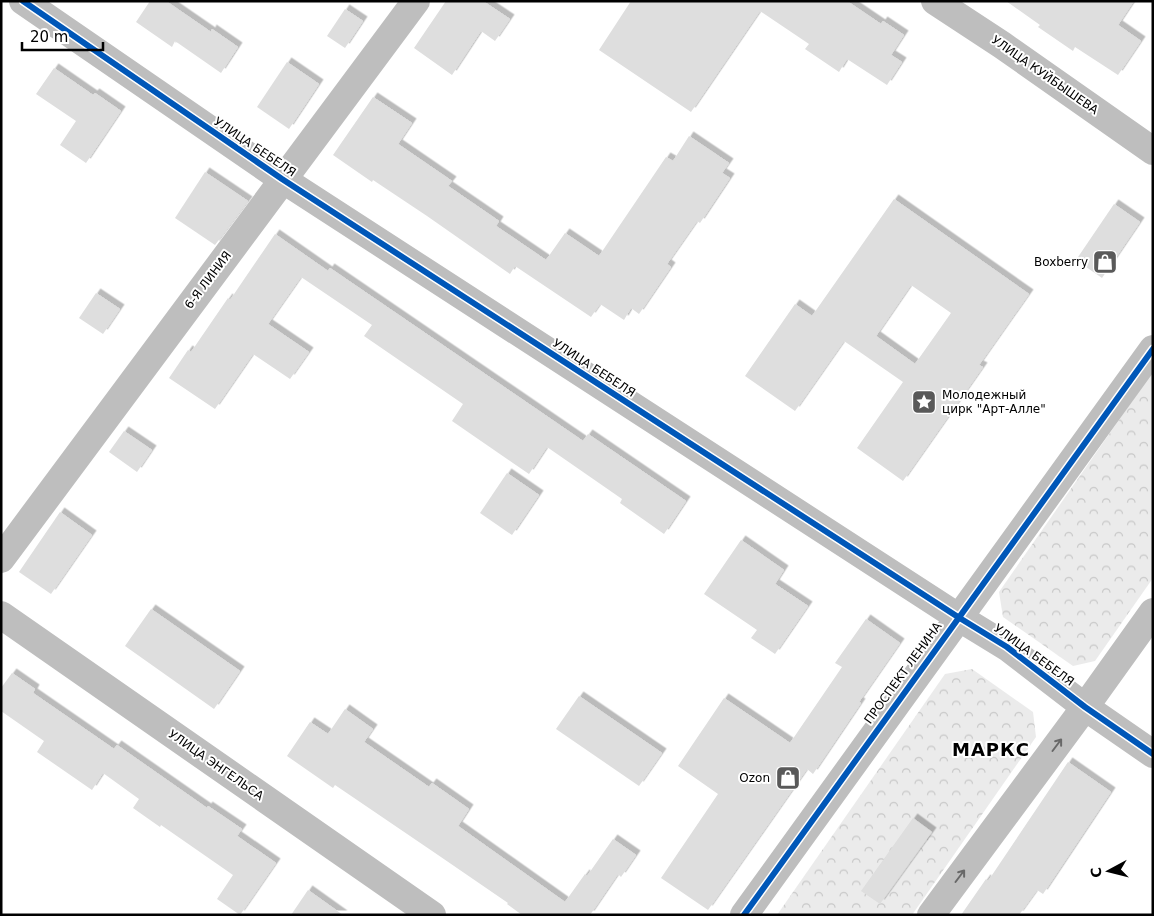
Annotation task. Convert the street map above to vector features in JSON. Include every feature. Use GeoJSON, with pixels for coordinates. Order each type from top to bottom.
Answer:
{"type":"FeatureCollection","features":[{"type":"Feature","properties":{"kind":"street","name":"УЛИЦА БЕБЕЛЯ"},"geometry":{"type":"LineString","coordinates":[[23,1],[282,179],[958,617],[1008,647],[1086,707],[1153,754]]}},
{"type":"Feature","properties":{"kind":"street","name":"6-Я ЛИНИЯ"},"geometry":{"type":"LineString","coordinates":[[1,559],[416,1]]}},
{"type":"Feature","properties":{"kind":"street","name":"УЛИЦА КУЙБЫШЕВА"},"geometry":{"type":"LineString","coordinates":[[936,1],[1153,150]]}},
{"type":"Feature","properties":{"kind":"street","name":"ПРОСПЕКТ ЛЕНИНА"},"geometry":{"type":"LineString","coordinates":[[744,915],[1153,349]]}},
{"type":"Feature","properties":{"kind":"street"},"geometry":{"type":"LineString","coordinates":[[931,915],[1086,707],[1153,612]]}},
{"type":"Feature","properties":{"kind":"street","name":"УЛИЦА ЭНГЕЛЬСА"},"geometry":{"type":"LineString","coordinates":[[1,614],[432,915]]}},
{"type":"Feature","properties":{"kind":"green space"},"geometry":{"type":"Polygon","coordinates":[[[1153,371],[1153,578],[1095,661],[1073,666],[1003,617],[999,592],[1153,371]]]}},
{"type":"Feature","properties":{"kind":"green space"},"geometry":{"type":"Polygon","coordinates":[[[972,669],[1033,712],[1036,737],[912,915],[777,915],[945,674],[972,669]]]}},
{"type":"Feature","properties":{"kind":"building"},"geometry":{"type":"Polygon","coordinates":[[[150,1],[166,1],[211,32],[212,29],[238,47],[221,73],[175,41],[172,47],[136,22],[150,1]]]}},
{"type":"Feature","properties":{"kind":"building"},"geometry":{"type":"Polygon","coordinates":[[[446,1],[483,1],[510,19],[495,41],[481,31],[452,75],[414,48],[446,1]]]}},
{"type":"Feature","properties":{"kind":"building"},"geometry":{"type":"Polygon","coordinates":[[[631,1],[847,1],[881,24],[883,21],[904,35],[891,55],[902,62],[887,85],[847,59],[839,72],[805,49],[809,44],[760,11],[691,112],[599,50],[631,1]]]}},
{"type":"Feature","properties":{"kind":"building"},"geometry":{"type":"Polygon","coordinates":[[[1006,1],[1134,1],[1118,25],[1141,41],[1118,75],[1075,47],[1073,51],[1038,27],[1040,25],[1006,1]]]}},
{"type":"Feature","properties":{"kind":"building"},"geometry":{"type":"Polygon","coordinates":[[[345,9],[363,21],[345,48],[327,36],[345,9]]]}},
{"type":"Feature","properties":{"kind":"building"},"geometry":{"type":"Polygon","coordinates":[[[287,62],[319,84],[289,129],[257,107],[287,62]]]}},
{"type":"Feature","properties":{"kind":"building"},"geometry":{"type":"Polygon","coordinates":[[[54,68],[93,95],[95,93],[121,111],[86,163],[60,145],[76,121],[36,94],[54,68]]]}},
{"type":"Feature","properties":{"kind":"building"},"geometry":{"type":"Polygon","coordinates":[[[373,97],[412,123],[398,144],[452,181],[448,186],[499,221],[496,226],[546,260],[565,233],[599,256],[666,157],[673,161],[689,136],[729,163],[722,173],[730,178],[700,223],[697,221],[667,264],[671,267],[639,314],[631,308],[624,320],[600,304],[591,317],[515,266],[510,274],[427,216],[333,155],[373,97]]]}},
{"type":"Feature","properties":{"kind":"building"},"geometry":{"type":"Polygon","coordinates":[[[205,172],[248,201],[215,245],[175,218],[205,172]]]}},
{"type":"Feature","properties":{"kind":"building"},"geometry":{"type":"Polygon","coordinates":[[[894,199],[1029,294],[979,365],[983,367],[903,481],[857,448],[903,382],[844,341],[795,411],[745,376],[795,304],[812,316],[894,199]],[[911,285],[876,336],[915,364],[951,313],[911,285]]]}},
{"type":"Feature","properties":{"kind":"building"},"geometry":{"type":"Polygon","coordinates":[[[1114,204],[1140,222],[1102,278],[1076,260],[1114,204]]]}},
{"type":"Feature","properties":{"kind":"building"},"geometry":{"type":"Polygon","coordinates":[[[275,234],[328,271],[330,268],[583,441],[588,434],[686,501],[664,534],[620,503],[622,499],[547,447],[529,474],[452,421],[463,404],[364,336],[372,325],[301,277],[268,324],[309,352],[290,379],[253,354],[215,409],[169,378],[188,350],[191,352],[228,298],[230,300],[275,234]]]}},
{"type":"Feature","properties":{"kind":"building"},"geometry":{"type":"Polygon","coordinates":[[[96,293],[120,309],[103,334],[79,318],[96,293]]]}},
{"type":"Feature","properties":{"kind":"building"},"geometry":{"type":"Polygon","coordinates":[[[124,431],[152,450],[137,472],[109,452],[124,431]]]}},
{"type":"Feature","properties":{"kind":"building"},"geometry":{"type":"Polygon","coordinates":[[[507,473],[539,495],[512,535],[480,513],[507,473]]]}},
{"type":"Feature","properties":{"kind":"building"},"geometry":{"type":"Polygon","coordinates":[[[60,512],[92,535],[51,594],[19,572],[60,512]]]}},
{"type":"Feature","properties":{"kind":"building"},"geometry":{"type":"Polygon","coordinates":[[[741,540],[784,570],[775,584],[808,606],[775,654],[751,638],[757,630],[704,594],[741,540]]]}},
{"type":"Feature","properties":{"kind":"building"},"geometry":{"type":"Polygon","coordinates":[[[151,609],[240,671],[214,709],[125,646],[151,609]]]}},
{"type":"Feature","properties":{"kind":"building"},"geometry":{"type":"Polygon","coordinates":[[[866,619],[900,643],[859,702],[861,703],[813,774],[807,769],[708,910],[661,878],[718,794],[678,766],[724,698],[790,743],[842,667],[835,663],[866,619]]]}},
{"type":"Feature","properties":{"kind":"building"},"geometry":{"type":"Polygon","coordinates":[[[12,673],[35,689],[33,693],[114,749],[117,745],[207,808],[208,806],[242,829],[237,836],[276,863],[240,915],[217,899],[233,875],[133,808],[139,799],[103,773],[92,790],[37,752],[44,741],[1,711],[1,688],[12,673]]]}},
{"type":"Feature","properties":{"kind":"building"},"geometry":{"type":"Polygon","coordinates":[[[579,696],[662,753],[639,786],[556,729],[579,696]]]}},
{"type":"Feature","properties":{"kind":"building"},"geometry":{"type":"Polygon","coordinates":[[[345,709],[373,729],[364,742],[429,787],[432,783],[469,809],[458,826],[565,902],[585,874],[587,876],[613,839],[636,855],[621,877],[618,874],[590,915],[522,915],[508,903],[335,785],[333,788],[287,756],[310,722],[328,734],[345,709]]]}},
{"type":"Feature","properties":{"kind":"building"},"geometry":{"type":"Polygon","coordinates":[[[1068,762],[1111,792],[1043,894],[1037,890],[1019,915],[961,915],[986,879],[988,881],[1068,762]]]}},
{"type":"Feature","properties":{"kind":"building"},"geometry":{"type":"Polygon","coordinates":[[[913,818],[932,832],[880,904],[861,891],[913,818]]]}},
{"type":"Feature","properties":{"kind":"building"},"geometry":{"type":"Polygon","coordinates":[[[308,890],[343,915],[291,915],[308,890]]]}},
{"type":"Feature","properties":{"kind":"cycle path"},"geometry":{"type":"LineString","coordinates":[[23,1],[282,179],[1007,647],[1085,707],[1153,754]]}},
{"type":"Feature","properties":{"kind":"cycle path"},"geometry":{"type":"LineString","coordinates":[[744,915],[1153,349]]}},
{"type":"Feature","properties":{"kind":"place","name":"Boxberry"},"geometry":{"type":"Point","coordinates":[1105,262]}},
{"type":"Feature","properties":{"kind":"place","name":"Молодежный цирк \"Арт-Алле\""},"geometry":{"type":"Point","coordinates":[924,402]}},
{"type":"Feature","properties":{"kind":"place","name":"Ozon"},"geometry":{"type":"Point","coordinates":[788,778]}},
{"type":"Feature","properties":{"kind":"district","name":"МАРКС"},"geometry":{"type":"Point","coordinates":[991,749]}}]}
